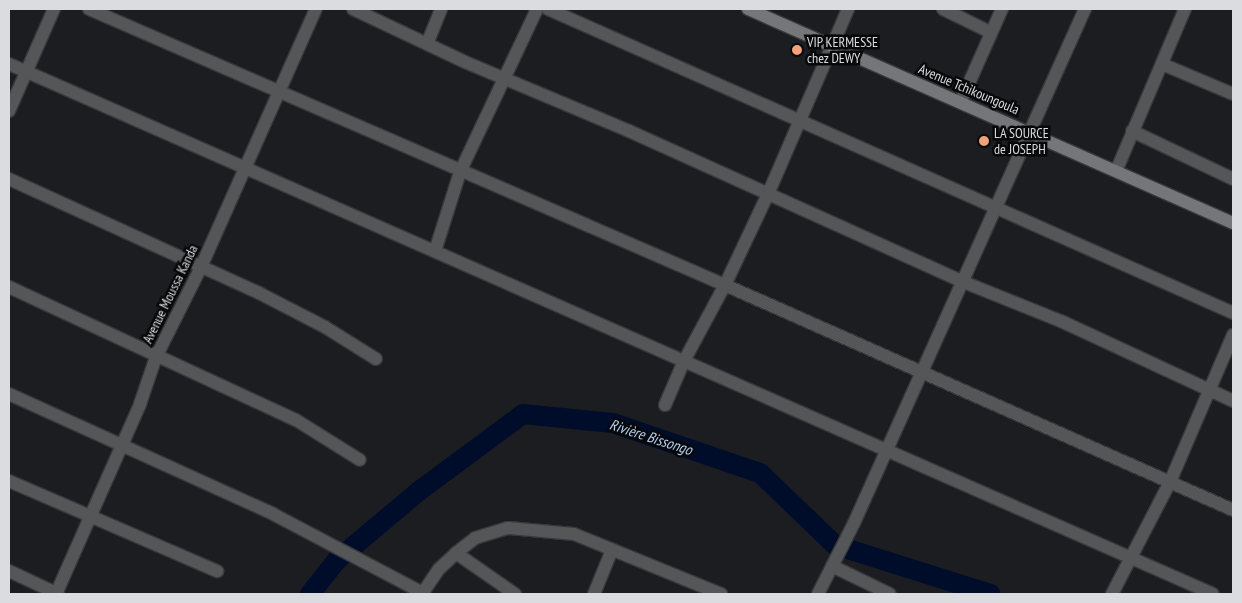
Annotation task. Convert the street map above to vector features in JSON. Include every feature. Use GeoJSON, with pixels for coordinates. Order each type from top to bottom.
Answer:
{"type":"FeatureCollection","features":[{"type":"Feature","properties":{"kind":"street"},"geometry":{"type":"LineString","coordinates":[[9,111],[54,9]]}},
{"type":"Feature","properties":{"kind":"street"},"geometry":{"type":"LineString","coordinates":[[89,9],[460,172],[725,285],[921,374],[1233,510]]}},
{"type":"Feature","properties":{"kind":"street","name":"Avenue Moussa Kanda"},"geometry":{"type":"LineString","coordinates":[[57,594],[140,404],[156,357],[201,267],[316,9]]}},
{"type":"Feature","properties":{"kind":"street"},"geometry":{"type":"LineString","coordinates":[[353,9],[427,44],[961,281],[1063,322],[1233,401]]}},
{"type":"Feature","properties":{"kind":"street"},"geometry":{"type":"LineString","coordinates":[[427,44],[441,9]]}},
{"type":"Feature","properties":{"kind":"street"},"geometry":{"type":"LineString","coordinates":[[435,251],[460,172],[506,79],[537,9]]}},
{"type":"Feature","properties":{"kind":"street"},"geometry":{"type":"LineString","coordinates":[[548,9],[800,123],[1233,313]]}},
{"type":"Feature","properties":{"kind":"street","name":"Avenue Tchikoungoula"},"geometry":{"type":"LineString","coordinates":[[748,9],[1029,130],[1233,223]]}},
{"type":"Feature","properties":{"kind":"street"},"geometry":{"type":"LineString","coordinates":[[665,405],[684,361],[725,285],[768,194],[848,9]]}},
{"type":"Feature","properties":{"kind":"street"},"geometry":{"type":"LineString","coordinates":[[943,9],[990,32]]}},
{"type":"Feature","properties":{"kind":"street"},"geometry":{"type":"LineString","coordinates":[[961,101],[990,32],[1002,9]]}},
{"type":"Feature","properties":{"kind":"street"},"geometry":{"type":"LineString","coordinates":[[818,594],[887,451],[994,207],[1085,9]]}},
{"type":"Feature","properties":{"kind":"street"},"geometry":{"type":"LineString","coordinates":[[1117,169],[1185,9]]}},
{"type":"Feature","properties":{"kind":"street"},"geometry":{"type":"LineString","coordinates":[[9,64],[1213,594]]}},
{"type":"Feature","properties":{"kind":"street"},"geometry":{"type":"LineString","coordinates":[[1162,64],[1233,94]]}},
{"type":"Feature","properties":{"kind":"street"},"geometry":{"type":"LineString","coordinates":[[1132,131],[1233,178]]}},
{"type":"Feature","properties":{"kind":"street"},"geometry":{"type":"LineString","coordinates":[[9,179],[201,267],[325,327],[376,358]]}},
{"type":"Feature","properties":{"kind":"street"},"geometry":{"type":"LineString","coordinates":[[9,287],[156,357],[296,420],[360,460]]}},
{"type":"Feature","properties":{"kind":"street"},"geometry":{"type":"LineString","coordinates":[[1112,594],[1133,558],[1170,482],[1233,335]]}},
{"type":"Feature","properties":{"kind":"street"},"geometry":{"type":"LineString","coordinates":[[9,394],[291,523],[422,594],[456,553],[476,538],[508,528],[574,534],[721,594]]}},
{"type":"Feature","properties":{"kind":"street"},"geometry":{"type":"LineString","coordinates":[[9,481],[217,571]]}},
{"type":"Feature","properties":{"kind":"street"},"geometry":{"type":"LineString","coordinates":[[594,594],[612,550]]}},
{"type":"Feature","properties":{"kind":"street"},"geometry":{"type":"LineString","coordinates":[[456,553],[515,594]]}},
{"type":"Feature","properties":{"kind":"street"},"geometry":{"type":"LineString","coordinates":[[832,566],[890,594]]}},
{"type":"Feature","properties":{"kind":"street"},"geometry":{"type":"LineString","coordinates":[[9,571],[57,594]]}},
{"type":"Feature","properties":{"kind":"waterway","name":"Rivière Bissongo"},"geometry":{"type":"LineString","coordinates":[[310,594],[337,560],[419,491],[523,414],[613,423],[760,473],[835,545],[990,594]]}},
{"type":"Feature","properties":{"kind":"place","name":"VIP KERMESSE chez DEWY"},"geometry":{"type":"Point","coordinates":[797,50]}},
{"type":"Feature","properties":{"kind":"place","name":"LA SOURCE de JOSEPH"},"geometry":{"type":"Point","coordinates":[984,141]}}]}
